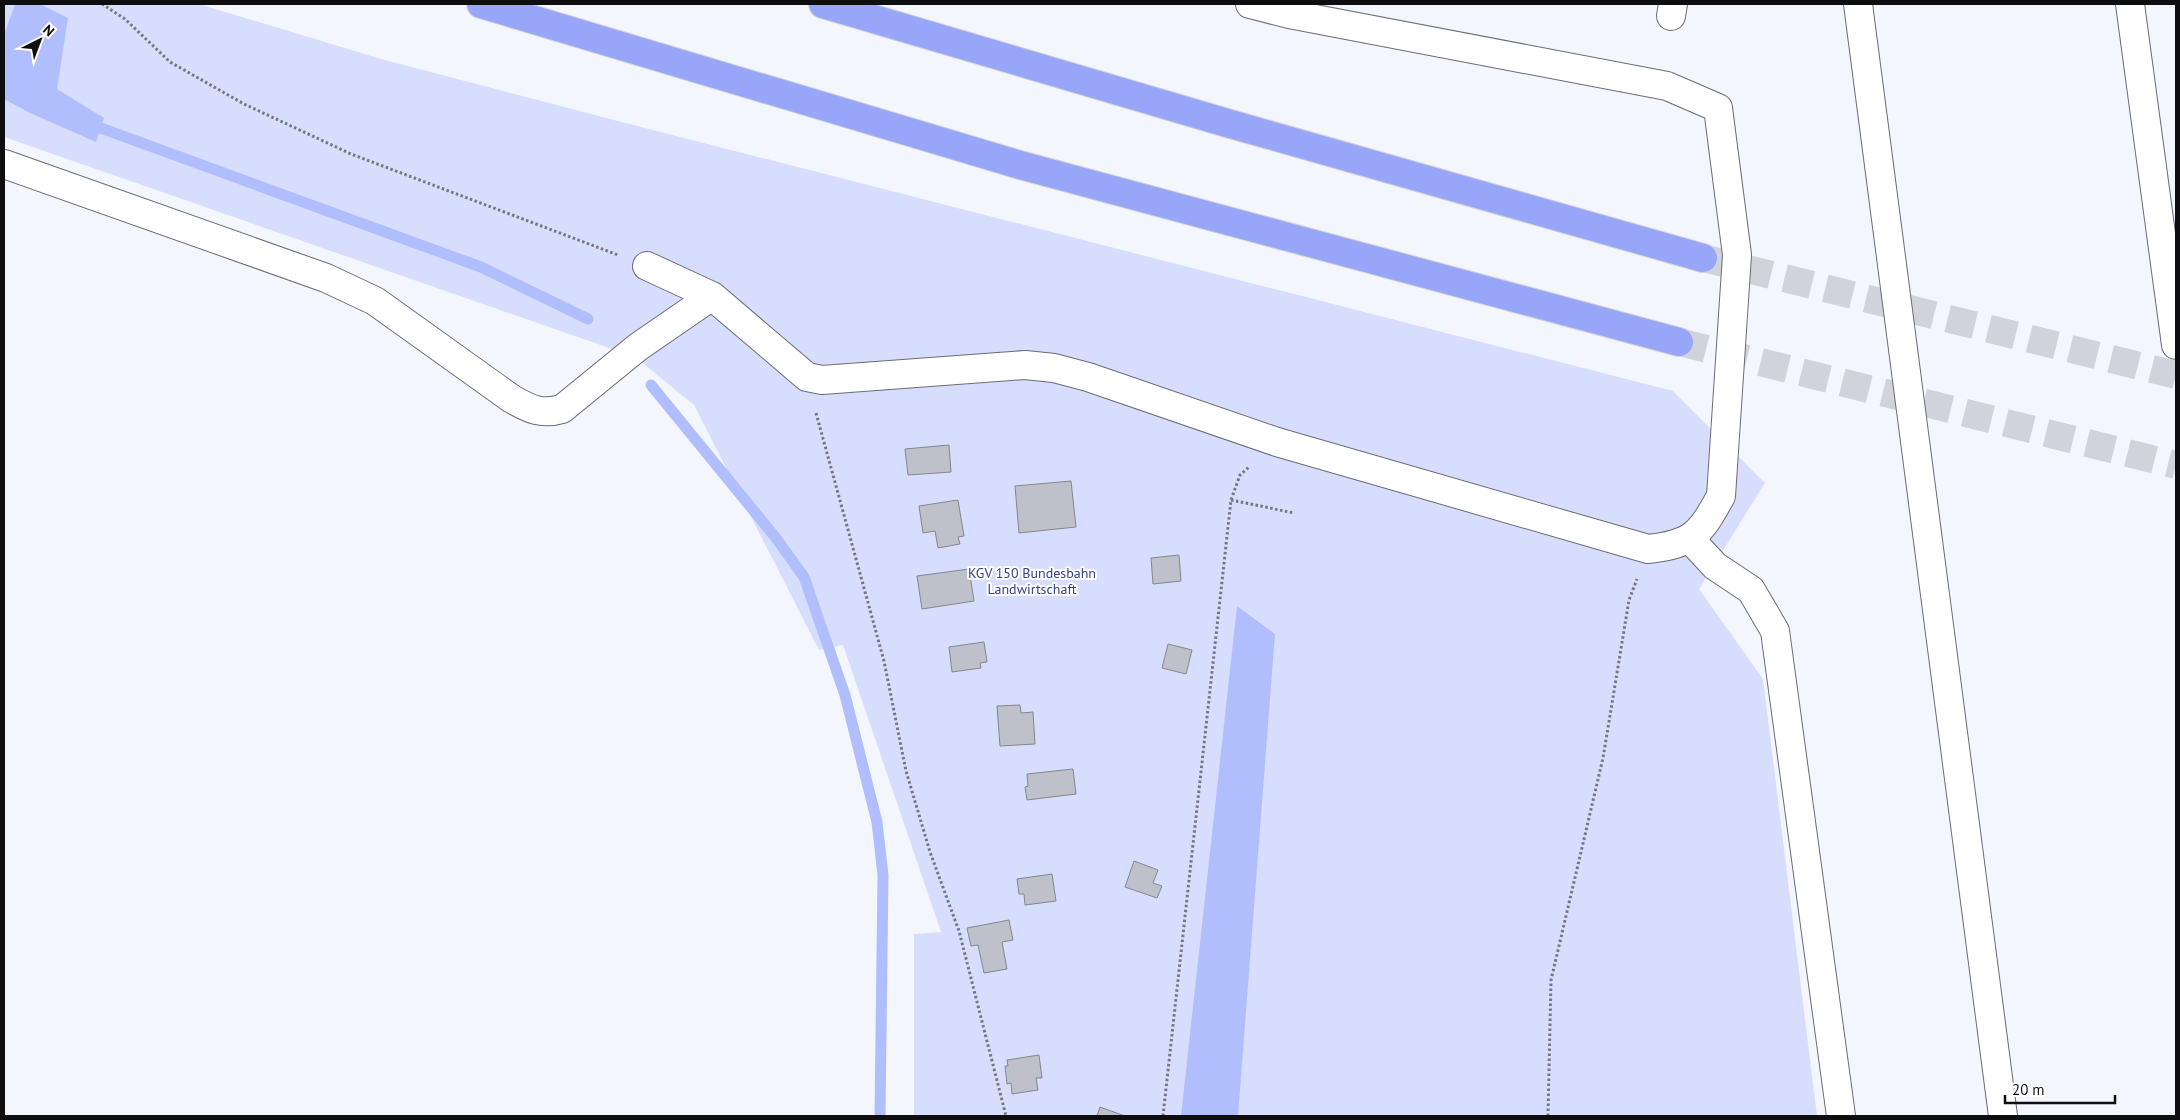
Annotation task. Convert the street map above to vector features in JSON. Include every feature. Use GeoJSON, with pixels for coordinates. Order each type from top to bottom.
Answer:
{"type":"FeatureCollection","features":[{"type":"Feature","properties":{"kind":"highway"},"geometry":{"type":"LineString","coordinates":[[482,4],[1020,165],[1679,342]]}},
{"type":"Feature","properties":{"kind":"highway"},"geometry":{"type":"LineString","coordinates":[[823,4],[1227,123],[1703,258]]}},
{"type":"Feature","properties":{"kind":"lane"},"geometry":{"type":"LineString","coordinates":[[647,266],[712,296],[807,377],[822,380],[1025,366],[1054,368],[1088,377],[1277,442],[1648,549],[1673,546],[1690,539],[1707,521],[1721,496],[1736,275],[1737,255],[1718,108],[1667,86],[1289,14],[1250,4]]}},
{"type":"Feature","properties":{"kind":"lane"},"geometry":{"type":"LineString","coordinates":[[1858,4],[2003,1116]]}},
{"type":"Feature","properties":{"kind":"lane"},"geometry":{"type":"LineString","coordinates":[[2130,4],[2176,345]]}},
{"type":"Feature","properties":{"kind":"lane"},"geometry":{"type":"LineString","coordinates":[[4,164],[326,278],[376,301],[512,399],[529,408],[547,413],[562,409],[638,347],[712,296]]}},
{"type":"Feature","properties":{"kind":"lane"},"geometry":{"type":"LineString","coordinates":[[1690,539],[1715,566],[1751,590],[1774,631],[1841,1116]]}},
{"type":"Feature","properties":{"kind":"path"},"geometry":{"type":"LineString","coordinates":[[102,4],[125,19],[170,62],[244,104],[351,154],[647,266]]}},
{"type":"Feature","properties":{"kind":"path"},"geometry":{"type":"LineString","coordinates":[[807,377],[884,661],[906,771],[930,852],[959,931],[1006,1116]]}},
{"type":"Feature","properties":{"kind":"path"},"geometry":{"type":"LineString","coordinates":[[1163,1116],[1231,500],[1240,475],[1277,442]]}},
{"type":"Feature","properties":{"kind":"path"},"geometry":{"type":"LineString","coordinates":[[1231,500],[1294,512]]}},
{"type":"Feature","properties":{"kind":"path"},"geometry":{"type":"LineString","coordinates":[[1548,1116],[1551,980],[1603,758],[1629,600],[1648,549]]}},
{"type":"Feature","properties":{"kind":"green space","name":"KGV 150 Bundesbahn Landwirtschaft"},"geometry":{"type":"Polygon","coordinates":[[[199,4],[381,59],[1673,391],[1765,483],[1699,589],[1763,679],[1817,1116],[914,1116],[914,934],[941,932],[843,645],[819,650],[694,405],[635,357],[4,137],[4,5],[199,4]]]}},
{"type":"Feature","properties":{"kind":"water"},"geometry":{"type":"Polygon","coordinates":[[[15,4],[40,4],[68,18],[57,89],[104,118],[96,142],[30,113],[4,99],[4,35],[15,4]]]}},
{"type":"Feature","properties":{"kind":"water"},"geometry":{"type":"Polygon","coordinates":[[[1237,606],[1275,634],[1238,1116],[1181,1116],[1237,606]]]}},
{"type":"Feature","properties":{"kind":"building"},"geometry":{"type":"Polygon","coordinates":[[[949,445],[951,472],[908,475],[905,449],[949,445]]]}},
{"type":"Feature","properties":{"kind":"building"},"geometry":{"type":"Polygon","coordinates":[[[1071,481],[1076,527],[1019,533],[1015,486],[1071,481]]]}},
{"type":"Feature","properties":{"kind":"building"},"geometry":{"type":"Polygon","coordinates":[[[958,500],[964,536],[958,537],[960,544],[938,548],[935,531],[923,533],[919,506],[958,500]]]}},
{"type":"Feature","properties":{"kind":"building"},"geometry":{"type":"Polygon","coordinates":[[[1179,555],[1181,581],[1153,584],[1151,558],[1179,555]]]}},
{"type":"Feature","properties":{"kind":"building"},"geometry":{"type":"Polygon","coordinates":[[[969,569],[974,601],[922,609],[917,576],[969,569]]]}},
{"type":"Feature","properties":{"kind":"building"},"geometry":{"type":"Polygon","coordinates":[[[984,642],[987,662],[980,663],[981,668],[952,672],[949,647],[984,642]]]}},
{"type":"Feature","properties":{"kind":"building"},"geometry":{"type":"Polygon","coordinates":[[[1168,644],[1192,650],[1186,674],[1162,668],[1168,644]]]}},
{"type":"Feature","properties":{"kind":"building"},"geometry":{"type":"Polygon","coordinates":[[[1020,705],[1021,713],[1033,712],[1035,744],[1000,746],[997,706],[1020,705]]]}},
{"type":"Feature","properties":{"kind":"building"},"geometry":{"type":"Polygon","coordinates":[[[1073,769],[1076,794],[1027,800],[1025,787],[1028,786],[1027,774],[1073,769]]]}},
{"type":"Feature","properties":{"kind":"building"},"geometry":{"type":"Polygon","coordinates":[[[1134,861],[1158,870],[1153,883],[1162,886],[1157,898],[1125,887],[1134,861]]]}},
{"type":"Feature","properties":{"kind":"building"},"geometry":{"type":"Polygon","coordinates":[[[1052,874],[1056,901],[1025,905],[1024,894],[1019,894],[1017,879],[1052,874]]]}},
{"type":"Feature","properties":{"kind":"building"},"geometry":{"type":"Polygon","coordinates":[[[1009,920],[1013,940],[1002,942],[1007,969],[984,973],[978,945],[971,946],[967,928],[1009,920]]]}},
{"type":"Feature","properties":{"kind":"building"},"geometry":{"type":"Polygon","coordinates":[[[1039,1055],[1042,1078],[1036,1078],[1038,1090],[1012,1094],[1011,1083],[1007,1084],[1005,1066],[1008,1066],[1007,1060],[1039,1055]]]}},
{"type":"Feature","properties":{"kind":"building"},"geometry":{"type":"Polygon","coordinates":[[[1100,1107],[1125,1116],[1097,1116],[1100,1107]]]}},
{"type":"Feature","properties":{"kind":"waterway"},"geometry":{"type":"LineString","coordinates":[[87,123],[481,267],[588,319]]}},
{"type":"Feature","properties":{"kind":"waterway"},"geometry":{"type":"LineString","coordinates":[[651,385],[776,538],[804,577],[845,695],[877,822],[883,875],[880,1116]]}},
{"type":"Feature","properties":{"kind":"tunnel"},"geometry":{"type":"LineString","coordinates":[[1703,258],[2176,375]]}},
{"type":"Feature","properties":{"kind":"tunnel"},"geometry":{"type":"LineString","coordinates":[[1679,342],[2176,465]]}}]}
